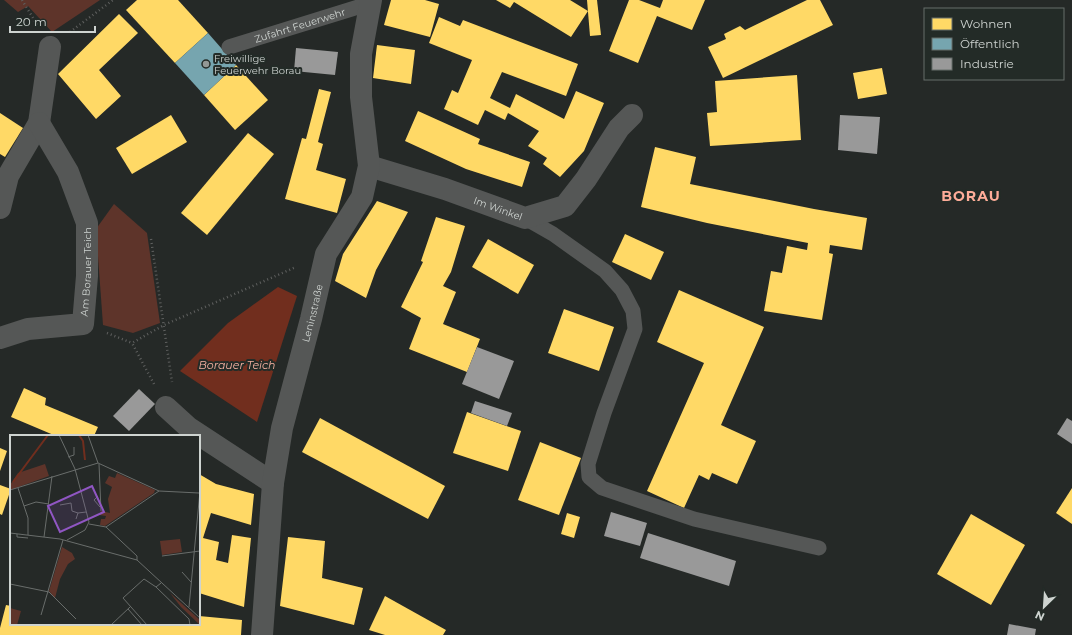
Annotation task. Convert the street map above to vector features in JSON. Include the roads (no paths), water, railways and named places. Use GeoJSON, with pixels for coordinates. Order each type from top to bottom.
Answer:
{"type":"FeatureCollection","features":[{"type":"Feature","properties":{"kind":"street","name":"Leninstraße"},"geometry":{"type":"LineString","coordinates":[[262,635],[273,483],[282,428],[311,319],[326,254],[362,197],[369,166],[361,97],[361,54],[371,1]]}},
{"type":"Feature","properties":{"kind":"street"},"geometry":{"type":"LineString","coordinates":[[0,208],[8,176],[39,123],[50,46]]}},
{"type":"Feature","properties":{"kind":"street","name":"Im Winkel"},"geometry":{"type":"LineString","coordinates":[[369,166],[445,189],[525,218],[565,206],[586,179],[619,128],[632,115]]}},
{"type":"Feature","properties":{"kind":"street","name":"Am Borauer Teich"},"geometry":{"type":"LineString","coordinates":[[0,338],[28,329],[83,324],[87,276],[87,223],[68,172],[39,123]]}},
{"type":"Feature","properties":{"kind":"street"},"geometry":{"type":"LineString","coordinates":[[171,411],[189,428],[200,435]]}},
{"type":"Feature","properties":{"kind":"street"},"geometry":{"type":"LineString","coordinates":[[200,435],[273,483]]}},
{"type":"Feature","properties":{"kind":"lane","name":"Zufahrt Feuerwehr"},"geometry":{"type":"LineString","coordinates":[[229,47],[371,1]]}},
{"type":"Feature","properties":{"kind":"lane"},"geometry":{"type":"LineString","coordinates":[[525,218],[553,234],[605,271],[622,290],[633,311],[635,329],[604,413],[588,464],[589,476],[602,488],[694,519],[820,548]]}},
{"type":"Feature","properties":{"kind":"water","name":"Borauer Teich"},"geometry":{"type":"Polygon","coordinates":[[[278,287],[297,296],[257,422],[180,371],[228,323],[278,287]]]}},
{"type":"Feature","properties":{"kind":"place","name":"Freiwillige Feuerwehr Borau"},"geometry":{"type":"Point","coordinates":[206,64]}},
{"type":"Feature","properties":{"kind":"district","name":"BORAU"},"geometry":{"type":"Point","coordinates":[971,196]}}]}
